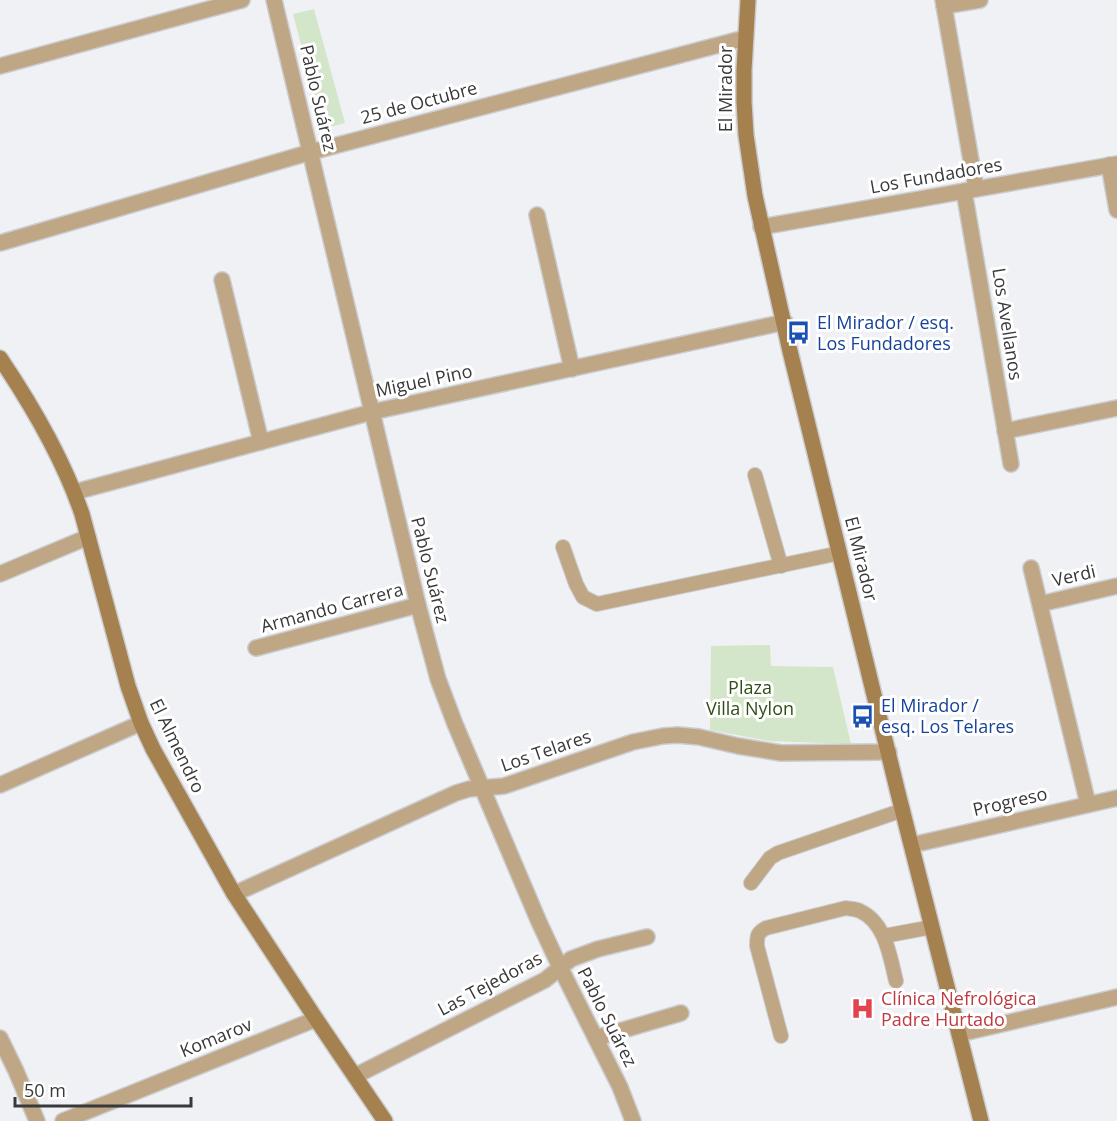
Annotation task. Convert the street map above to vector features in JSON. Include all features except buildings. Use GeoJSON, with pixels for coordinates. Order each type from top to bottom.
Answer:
{"type":"FeatureCollection","features":[{"type":"Feature","properties":{"kind":"main road","name":"El Mirador"},"geometry":{"type":"LineString","coordinates":[[748,0],[744,81],[746,135],[749,166],[761,227],[981,1121]]}},
{"type":"Feature","properties":{"kind":"main road","name":"El Almendro"},"geometry":{"type":"LineString","coordinates":[[0,358],[39,419],[75,492],[128,686],[141,723],[165,774],[234,894],[385,1121]]}},
{"type":"Feature","properties":{"kind":"street"},"geometry":{"type":"LineString","coordinates":[[0,66],[242,0]]}},
{"type":"Feature","properties":{"kind":"street","name":"Pablo Suárez"},"geometry":{"type":"LineString","coordinates":[[274,0],[418,605],[438,679],[482,788],[560,968],[620,1087],[633,1121]]}},
{"type":"Feature","properties":{"kind":"street"},"geometry":{"type":"LineString","coordinates":[[944,3],[980,0]]}},
{"type":"Feature","properties":{"kind":"street","name":"Los Avellanos"},"geometry":{"type":"LineString","coordinates":[[944,3],[1011,464]]}},
{"type":"Feature","properties":{"kind":"street","name":"25 de Octubre"},"geometry":{"type":"LineString","coordinates":[[0,243],[311,152],[746,38]]}},
{"type":"Feature","properties":{"kind":"street"},"geometry":{"type":"LineString","coordinates":[[1113,164],[1117,210]]}},
{"type":"Feature","properties":{"kind":"street","name":"Los Fundadores"},"geometry":{"type":"LineString","coordinates":[[761,227],[1113,164]]}},
{"type":"Feature","properties":{"kind":"street"},"geometry":{"type":"LineString","coordinates":[[537,214],[572,369]]}},
{"type":"Feature","properties":{"kind":"street"},"geometry":{"type":"LineString","coordinates":[[222,280],[261,442]]}},
{"type":"Feature","properties":{"kind":"street","name":"Miguel Pino"},"geometry":{"type":"LineString","coordinates":[[75,492],[372,412],[784,322]]}},
{"type":"Feature","properties":{"kind":"street"},"geometry":{"type":"LineString","coordinates":[[1005,431],[1117,408]]}},
{"type":"Feature","properties":{"kind":"street"},"geometry":{"type":"LineString","coordinates":[[0,574],[88,537]]}},
{"type":"Feature","properties":{"kind":"street"},"geometry":{"type":"LineString","coordinates":[[1031,568],[1088,804]]}},
{"type":"Feature","properties":{"kind":"street","name":"Verdi"},"geometry":{"type":"LineString","coordinates":[[1040,604],[1117,586]]}},
{"type":"Feature","properties":{"kind":"street","name":"Armando Carrera"},"geometry":{"type":"LineString","coordinates":[[256,648],[418,605]]}},
{"type":"Feature","properties":{"kind":"street"},"geometry":{"type":"LineString","coordinates":[[0,785],[141,723]]}},
{"type":"Feature","properties":{"kind":"street","name":"Los Telares"},"geometry":{"type":"LineString","coordinates":[[234,894],[456,793],[469,789],[504,786],[633,742],[678,735],[781,753],[889,752]]}},
{"type":"Feature","properties":{"kind":"street","name":"Progreso"},"geometry":{"type":"LineString","coordinates":[[912,845],[1117,798]]}},
{"type":"Feature","properties":{"kind":"street","name":"Las Tejedoras"},"geometry":{"type":"LineString","coordinates":[[355,1076],[545,980],[571,959],[647,937]]}},
{"type":"Feature","properties":{"kind":"street"},"geometry":{"type":"LineString","coordinates":[[959,1034],[1117,997]]}},
{"type":"Feature","properties":{"kind":"street"},"geometry":{"type":"LineString","coordinates":[[596,1038],[681,1013]]}},
{"type":"Feature","properties":{"kind":"street","name":"Komarov"},"geometry":{"type":"LineString","coordinates":[[63,1121],[316,1019]]}},
{"type":"Feature","properties":{"kind":"street"},"geometry":{"type":"LineString","coordinates":[[0,1038],[37,1121]]}},
{"type":"Feature","properties":{"kind":"lane"},"geometry":{"type":"LineString","coordinates":[[755,475],[781,566]]}},
{"type":"Feature","properties":{"kind":"lane"},"geometry":{"type":"LineString","coordinates":[[563,547],[583,597],[597,604],[840,553]]}},
{"type":"Feature","properties":{"kind":"lane"},"geometry":{"type":"LineString","coordinates":[[751,883],[770,858],[778,853],[903,810]]}},
{"type":"Feature","properties":{"kind":"lane"},"geometry":{"type":"LineString","coordinates":[[781,1036],[757,946],[759,931],[846,908],[859,910],[877,925],[884,936],[896,981]]}},
{"type":"Feature","properties":{"kind":"lane"},"geometry":{"type":"LineString","coordinates":[[884,936],[932,927]]}},
{"type":"Feature","properties":{"kind":"green space"},"geometry":{"type":"Polygon","coordinates":[[[314,9],[345,123],[323,129],[293,14],[314,9]]]}},
{"type":"Feature","properties":{"kind":"green space","name":"Plaza Villa Nylon"},"geometry":{"type":"Polygon","coordinates":[[[770,645],[771,666],[833,667],[851,744],[769,741],[710,730],[711,646],[770,645]]]}},
{"type":"Feature","properties":{"kind":"place","name":"El Mirador / esq. Los Fundadores"},"geometry":{"type":"Point","coordinates":[799,333]}},
{"type":"Feature","properties":{"kind":"place","name":"El Mirador / esq. Los Telares"},"geometry":{"type":"Point","coordinates":[863,716]}},
{"type":"Feature","properties":{"kind":"place","name":"Clínica Nefrológica Padre Hurtado"},"geometry":{"type":"Point","coordinates":[863,1009]}}]}
